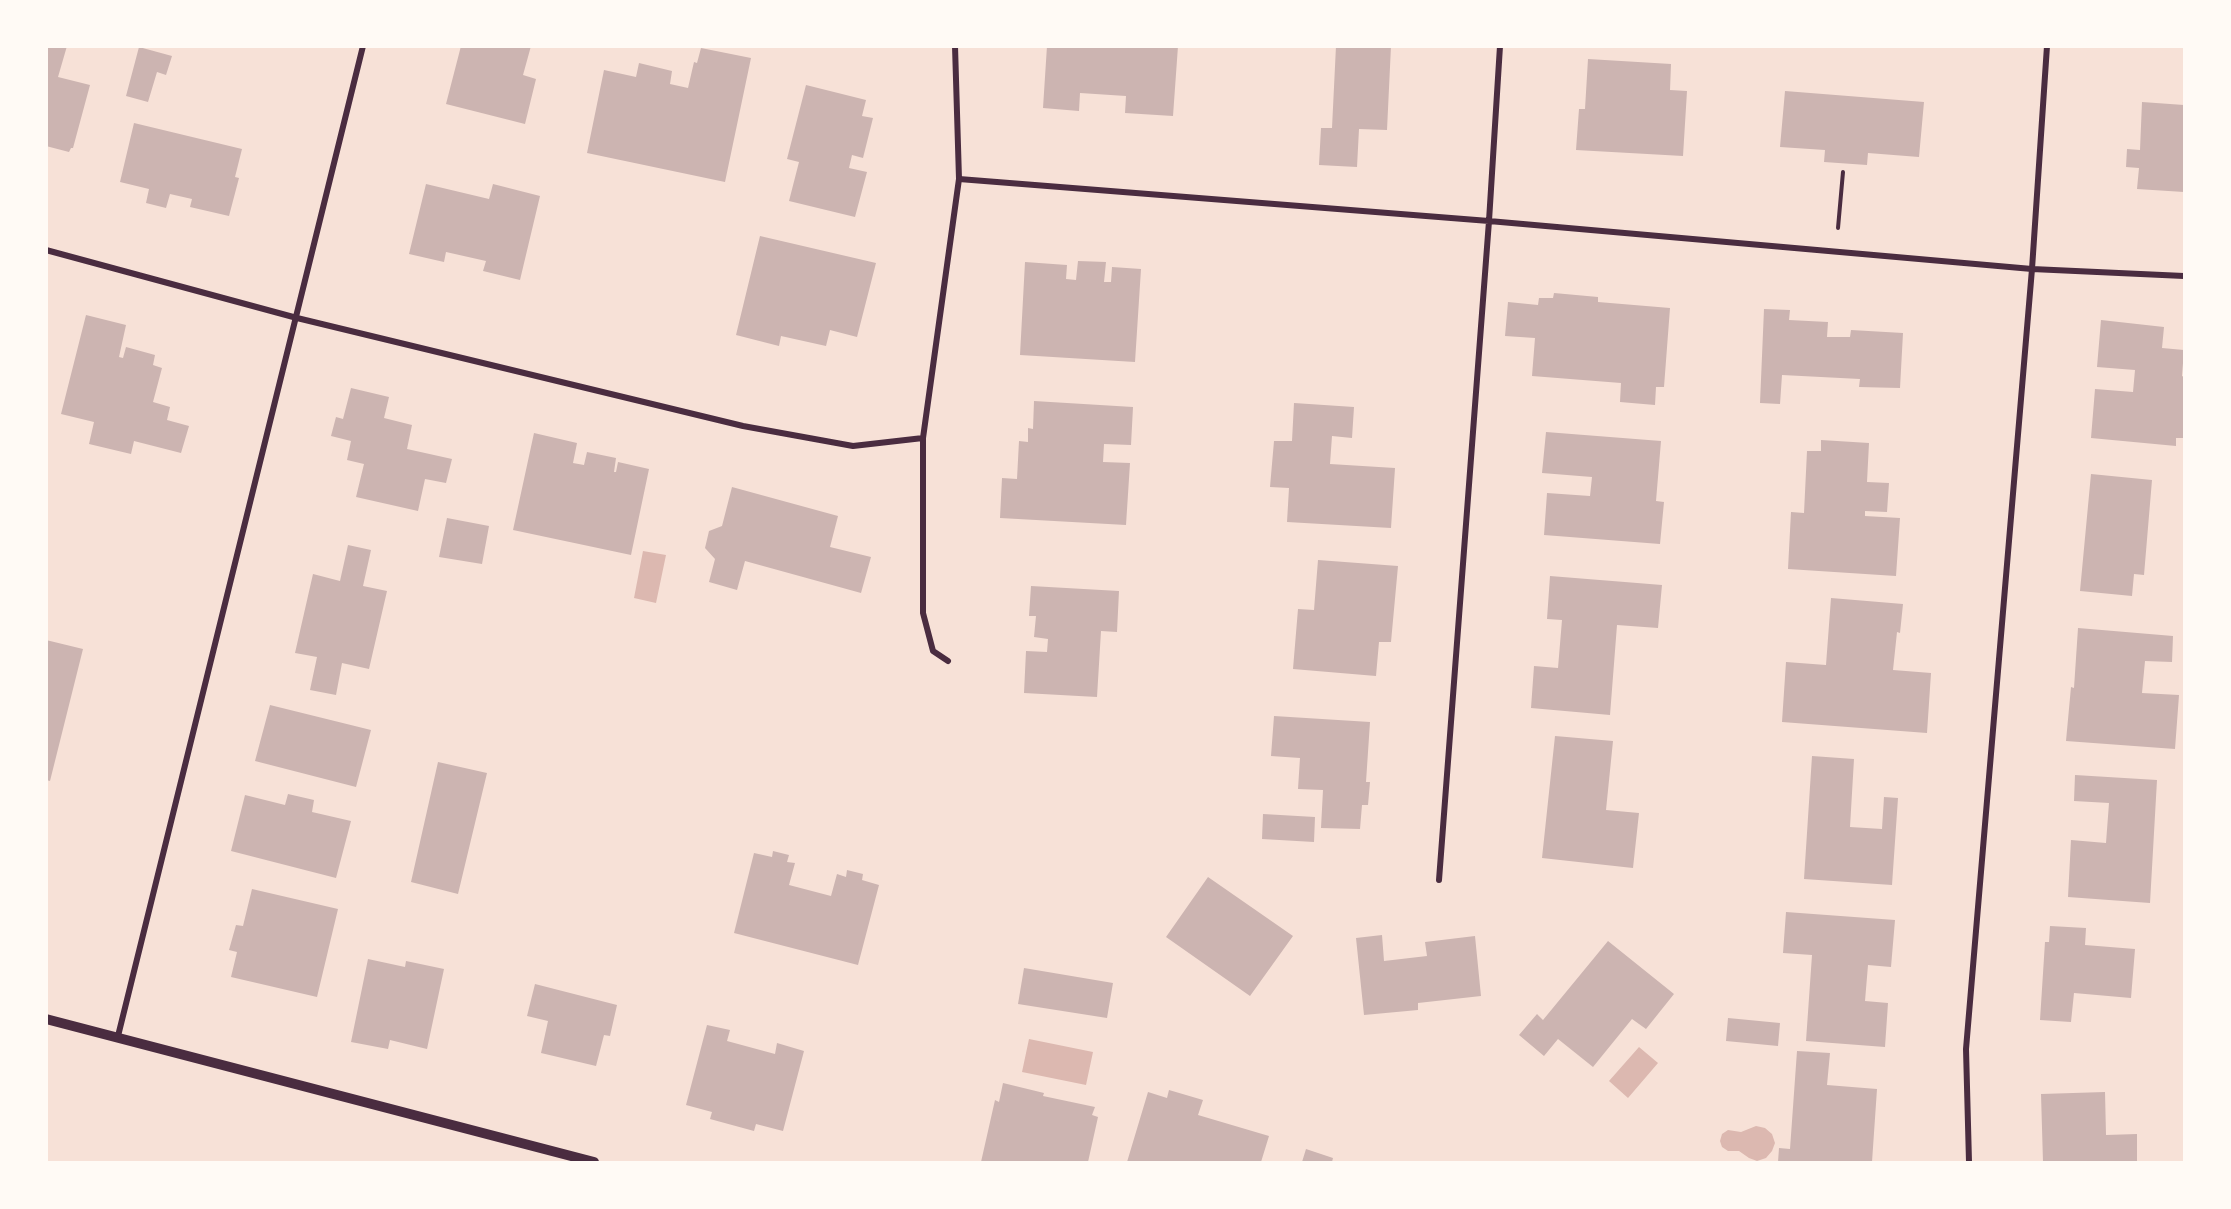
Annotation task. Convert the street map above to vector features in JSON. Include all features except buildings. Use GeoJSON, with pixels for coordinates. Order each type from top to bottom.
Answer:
{"type":"FeatureCollection","features":[{"type":"Feature","properties":{"kind":"street"},"geometry":{"type":"LineString","coordinates":[[118,1036],[363,46]]}},
{"type":"Feature","properties":{"kind":"street"},"geometry":{"type":"LineString","coordinates":[[948,661],[933,651],[923,613],[923,438],[959,179],[955,46]]}},
{"type":"Feature","properties":{"kind":"street"},"geometry":{"type":"LineString","coordinates":[[1439,880],[1500,46]]}},
{"type":"Feature","properties":{"kind":"street"},"geometry":{"type":"LineString","coordinates":[[1970,1162],[1966,1049],[2032,269],[2047,46]]}},
{"type":"Feature","properties":{"kind":"street"},"geometry":{"type":"LineString","coordinates":[[959,179],[1489,221],[2032,269],[2184,276]]}},
{"type":"Feature","properties":{"kind":"street"},"geometry":{"type":"LineString","coordinates":[[46,250],[297,318],[743,426],[853,446],[923,438]]}},
{"type":"Feature","properties":{"kind":"street"},"geometry":{"type":"LineString","coordinates":[[46,1019],[594,1162]]}},
{"type":"Feature","properties":{"kind":"path"},"geometry":{"type":"LineString","coordinates":[[1836,252],[1843,172]]}},
{"type":"Feature","properties":{"kind":"shaded area"},"geometry":{"type":"Polygon","coordinates":[[[643,551],[666,555],[656,603],[634,598],[643,551]]]}},
{"type":"Feature","properties":{"kind":"shaded area"},"geometry":{"type":"Polygon","coordinates":[[[1029,1039],[1093,1052],[1086,1085],[1022,1072],[1029,1039]]]}},
{"type":"Feature","properties":{"kind":"shaded area"},"geometry":{"type":"Polygon","coordinates":[[[1639,1047],[1658,1063],[1628,1098],[1609,1081],[1639,1047]]]}},
{"type":"Feature","properties":{"kind":"shaded area"},"geometry":{"type":"Polygon","coordinates":[[[1756,1126],[1765,1128],[1772,1134],[1775,1143],[1766,1158],[1757,1161],[1739,1151],[1728,1151],[1722,1147],[1720,1141],[1722,1134],[1728,1130],[1741,1132],[1756,1126]]]}}]}
